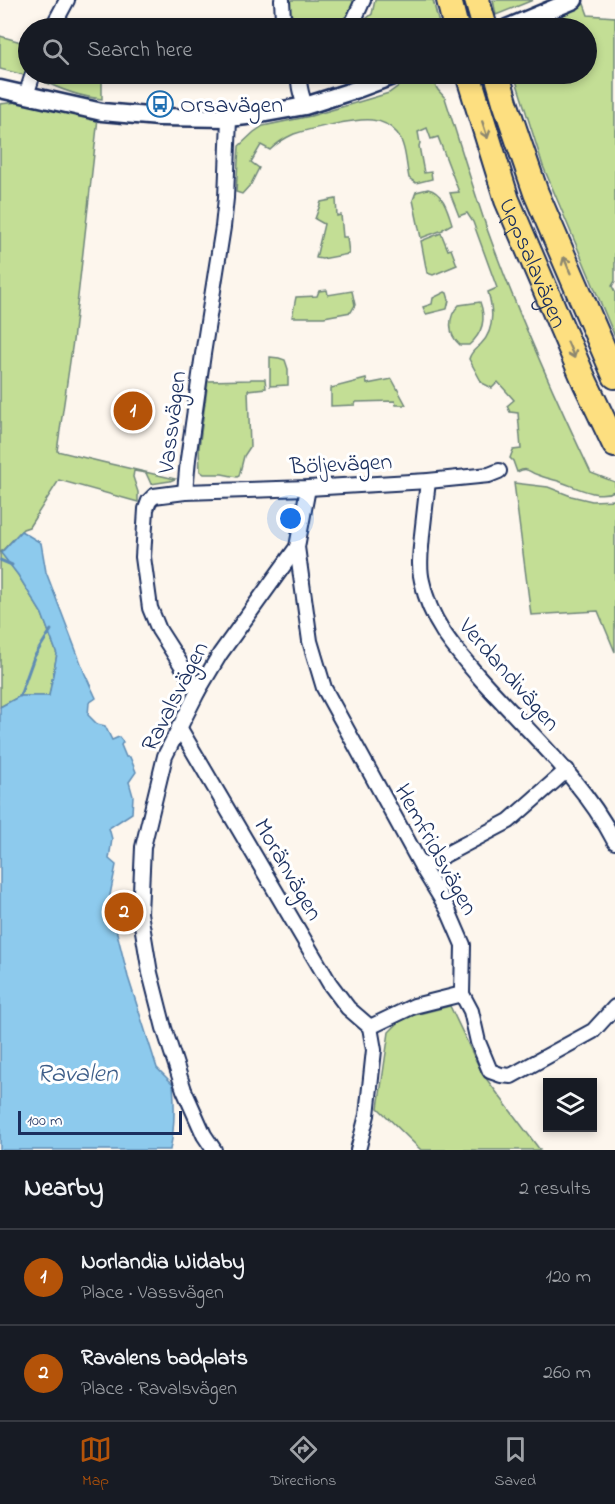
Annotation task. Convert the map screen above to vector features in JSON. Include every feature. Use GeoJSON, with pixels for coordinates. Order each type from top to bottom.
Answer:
{"type":"FeatureCollection","features":[{"type":"Feature","properties":{"kind":"highway"},"geometry":{"type":"LineString","coordinates":[[448,0],[453,18]]}},
{"type":"Feature","properties":{"kind":"highway"},"geometry":{"type":"LineString","coordinates":[[477,0],[482,18]]}},
{"type":"Feature","properties":{"kind":"highway","name":"Uppsalavägen"},"geometry":{"type":"LineString","coordinates":[[471,84],[507,200],[585,382],[615,445]]}},
{"type":"Feature","properties":{"kind":"highway","name":"Uppsalavägen"},"geometry":{"type":"LineString","coordinates":[[500,84],[536,193],[615,376]]}},
{"type":"Feature","properties":{"kind":"street"},"geometry":{"type":"LineString","coordinates":[[57,18],[67,0]]}},
{"type":"Feature","properties":{"kind":"street"},"geometry":{"type":"LineString","coordinates":[[282,0],[283,18]]}},
{"type":"Feature","properties":{"kind":"street"},"geometry":{"type":"LineString","coordinates":[[355,18],[363,0]]}},
{"type":"Feature","properties":{"kind":"street"},"geometry":{"type":"LineString","coordinates":[[532,18],[574,0]]}},
{"type":"Feature","properties":{"kind":"street"},"geometry":{"type":"LineString","coordinates":[[26,95],[30,84]]}},
{"type":"Feature","properties":{"kind":"street"},"geometry":{"type":"LineString","coordinates":[[299,84],[305,106]]}},
{"type":"Feature","properties":{"kind":"street"},"geometry":{"type":"LineString","coordinates":[[0,89],[102,112],[159,117],[229,118],[305,106],[371,84]]}},
{"type":"Feature","properties":{"kind":"street","name":"Vassvägen"},"geometry":{"type":"LineString","coordinates":[[198,691],[159,630],[150,608],[143,557],[146,509],[149,501],[154,496],[185,492],[202,354],[223,227],[229,118]]}},
{"type":"Feature","properties":{"kind":"street","name":"Böljevägen"},"geometry":{"type":"LineString","coordinates":[[185,492],[428,481],[489,475],[499,471]]}},
{"type":"Feature","properties":{"kind":"street","name":"Verdandivägen"},"geometry":{"type":"LineString","coordinates":[[428,481],[420,557],[421,578],[427,599],[440,628],[490,689],[567,771],[607,825],[615,842]]}},
{"type":"Feature","properties":{"kind":"street","name":"Ravalsvägen"},"geometry":{"type":"LineString","coordinates":[[214,1150],[204,1135],[184,1090],[164,1028],[150,973],[140,913],[143,847],[165,756],[179,726],[220,654],[297,547],[308,488]]}},
{"type":"Feature","properties":{"kind":"street","name":"Hemfridsvägen"},"geometry":{"type":"LineString","coordinates":[[297,547],[310,641],[324,688],[422,867],[447,908],[463,945],[462,994],[471,1011],[478,1042],[490,1071],[511,1076],[593,1031],[615,1006]]}},
{"type":"Feature","properties":{"kind":"street","name":"Moränvägen"},"geometry":{"type":"LineString","coordinates":[[179,726],[330,984],[348,1008],[370,1027]]}},
{"type":"Feature","properties":{"kind":"street"},"geometry":{"type":"LineString","coordinates":[[422,867],[509,821],[567,771]]}},
{"type":"Feature","properties":{"kind":"street"},"geometry":{"type":"LineString","coordinates":[[358,1150],[367,1115],[374,1050],[370,1027],[414,1006],[462,994]]}},
{"type":"Feature","properties":{"kind":"green space"},"geometry":{"type":"Polygon","coordinates":[[[285,0],[355,0],[348,18],[295,18],[285,0]]]}},
{"type":"Feature","properties":{"kind":"green space"},"geometry":{"type":"Polygon","coordinates":[[[375,0],[433,0],[438,18],[367,18],[372,14],[375,0]]]}},
{"type":"Feature","properties":{"kind":"green space"},"geometry":{"type":"Polygon","coordinates":[[[493,0],[533,0],[496,15],[493,0]]]}},
{"type":"Feature","properties":{"kind":"green space"},"geometry":{"type":"Polygon","coordinates":[[[584,4],[588,15],[615,17],[615,281],[612,286],[615,292],[615,337],[543,166],[517,84],[597,84],[597,18],[549,18],[584,4]]]}},
{"type":"Feature","properties":{"kind":"green space"},"geometry":{"type":"Polygon","coordinates":[[[0,36],[18,41],[18,74],[0,69],[0,36]]]}},
{"type":"Feature","properties":{"kind":"green space"},"geometry":{"type":"Polygon","coordinates":[[[50,84],[102,84],[102,99],[85,96],[50,84]]]}},
{"type":"Feature","properties":{"kind":"green space"},"geometry":{"type":"Polygon","coordinates":[[[401,84],[434,84],[445,98],[487,229],[536,352],[591,473],[615,482],[615,491],[594,493],[527,470],[517,472],[510,458],[513,450],[521,449],[518,413],[510,412],[507,406],[514,400],[498,382],[492,388],[482,383],[469,359],[489,332],[492,312],[488,292],[497,288],[473,222],[467,213],[459,216],[450,193],[459,192],[438,137],[431,139],[427,128],[418,132],[419,146],[424,173],[431,172],[432,179],[416,183],[409,178],[404,149],[397,133],[383,123],[365,120],[333,124],[294,134],[270,150],[261,145],[251,162],[259,168],[251,184],[242,194],[236,192],[239,146],[263,126],[311,116],[389,93],[401,84]]]}},
{"type":"Feature","properties":{"kind":"green space"},"geometry":{"type":"Polygon","coordinates":[[[26,101],[98,118],[73,341],[57,451],[175,479],[151,484],[146,473],[134,471],[138,502],[59,480],[29,527],[23,529],[1,552],[42,614],[57,654],[49,696],[20,696],[0,707],[0,104],[26,101]]]}},
{"type":"Feature","properties":{"kind":"green space"},"geometry":{"type":"Polygon","coordinates":[[[428,189],[441,198],[452,224],[421,238],[413,200],[416,192],[428,189]]]}},
{"type":"Feature","properties":{"kind":"green space"},"geometry":{"type":"Polygon","coordinates":[[[336,199],[337,216],[341,215],[343,237],[347,237],[349,254],[316,258],[324,224],[315,219],[321,202],[336,199]]]}},
{"type":"Feature","properties":{"kind":"green space"},"geometry":{"type":"Polygon","coordinates":[[[441,233],[457,265],[433,275],[427,273],[421,241],[441,233]]]}},
{"type":"Feature","properties":{"kind":"green space"},"geometry":{"type":"Polygon","coordinates":[[[327,290],[328,295],[352,291],[355,305],[351,312],[324,317],[292,317],[296,297],[317,296],[319,291],[327,290]]]}},
{"type":"Feature","properties":{"kind":"green space"},"geometry":{"type":"Polygon","coordinates":[[[445,292],[449,300],[447,309],[426,314],[423,307],[432,304],[433,298],[445,292]]]}},
{"type":"Feature","properties":{"kind":"green space"},"geometry":{"type":"Polygon","coordinates":[[[480,302],[483,319],[480,330],[469,345],[460,345],[451,330],[451,320],[455,309],[459,305],[480,302]]]}},
{"type":"Feature","properties":{"kind":"green space"},"geometry":{"type":"Polygon","coordinates":[[[270,357],[285,360],[288,369],[288,385],[270,386],[270,357]]]}},
{"type":"Feature","properties":{"kind":"green space"},"geometry":{"type":"Polygon","coordinates":[[[265,379],[266,388],[248,390],[250,447],[244,456],[239,476],[204,474],[200,471],[199,448],[208,381],[265,379]]]}},
{"type":"Feature","properties":{"kind":"green space"},"geometry":{"type":"Polygon","coordinates":[[[366,379],[367,384],[392,379],[406,405],[396,405],[395,401],[356,402],[355,405],[331,406],[331,388],[366,379]]]}},
{"type":"Feature","properties":{"kind":"green space"},"geometry":{"type":"Polygon","coordinates":[[[514,483],[548,487],[592,501],[615,500],[615,652],[598,611],[531,615],[514,483]]]}},
{"type":"Feature","properties":{"kind":"green space"},"geometry":{"type":"Polygon","coordinates":[[[450,1006],[482,1073],[540,1150],[421,1150],[378,1108],[389,1032],[403,1018],[450,1006]]]}},
{"type":"Feature","properties":{"kind":"water","name":"Ravalen"},"geometry":{"type":"Polygon","coordinates":[[[21,531],[41,543],[46,572],[96,698],[89,703],[88,715],[97,724],[105,726],[112,740],[119,737],[123,742],[121,745],[126,757],[130,757],[136,772],[129,782],[133,796],[132,813],[109,828],[112,839],[109,859],[116,865],[110,905],[128,977],[157,1068],[173,1084],[174,1117],[170,1150],[0,1150],[0,707],[20,696],[49,696],[57,654],[42,614],[18,575],[1,553],[21,531]]]}},
{"type":"Feature","properties":{"kind":"waterway","name":"Ravalen"},"geometry":{"type":"LineString","coordinates":[[0,560],[12,565]]}},
{"type":"Feature","properties":{"kind":"waterway","name":"Ravalen"},"geometry":{"type":"LineString","coordinates":[[20,696],[34,657],[51,630]]}},
{"type":"Feature","properties":{"kind":"place","name":"Orsavägen"},"geometry":{"type":"Point","coordinates":[160,104]}},
{"type":"Feature","properties":{"kind":"place","name":"Norlandia Widaby"},"geometry":{"type":"Point","coordinates":[133,411]}},
{"type":"Feature","properties":{"kind":"place","name":"Ravalens badplats"},"geometry":{"type":"Point","coordinates":[124,912]}}]}
